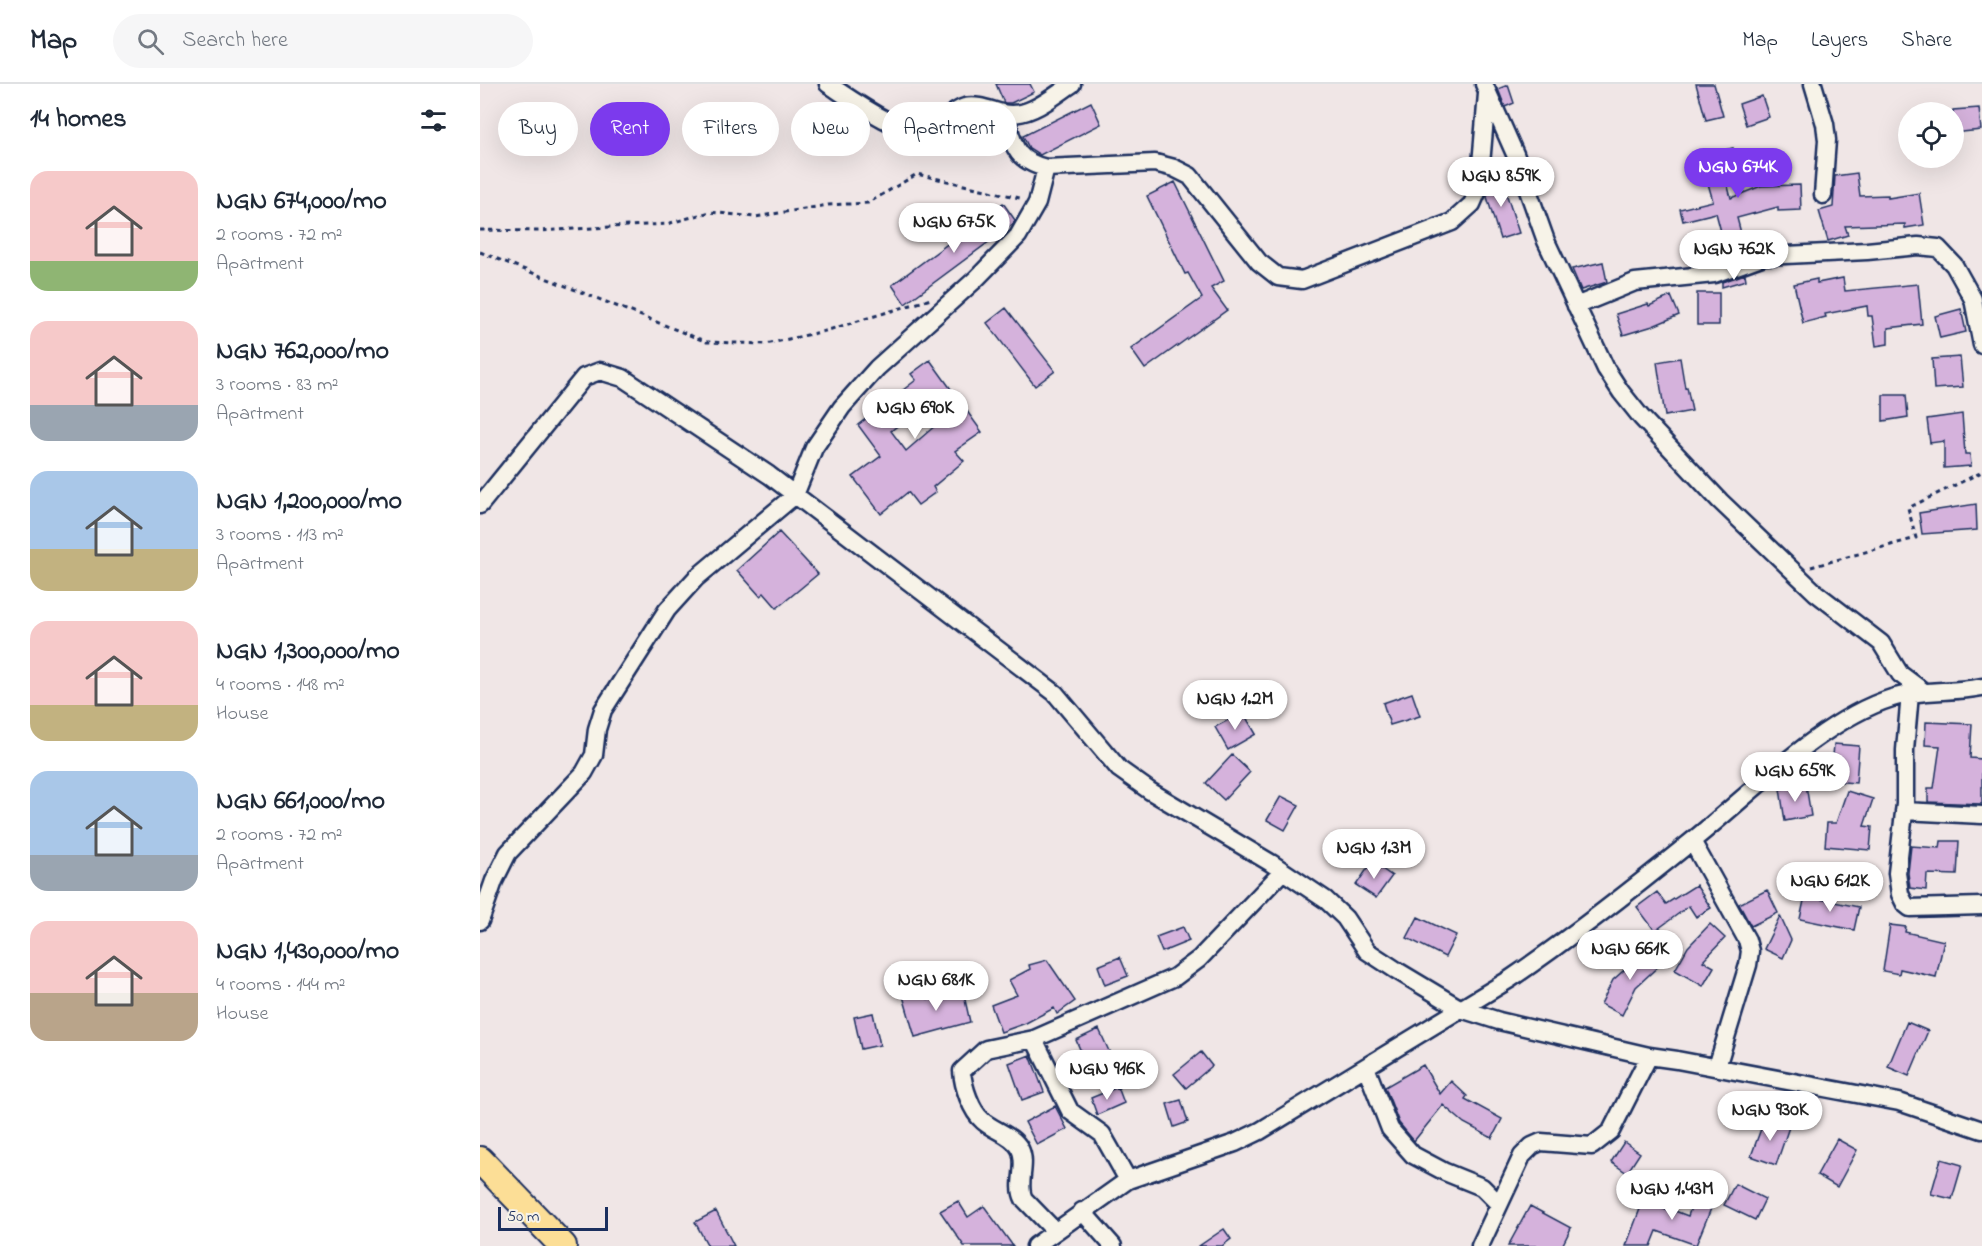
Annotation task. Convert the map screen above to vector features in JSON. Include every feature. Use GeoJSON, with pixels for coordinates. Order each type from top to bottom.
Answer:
{"type":"FeatureCollection","features":[{"type":"Feature","properties":{"kind":"main road"},"geometry":{"type":"LineString","coordinates":[[480,1160],[563,1246]]}},
{"type":"Feature","properties":{"kind":"street"},"geometry":{"type":"LineString","coordinates":[[828,84],[882,117]]}},
{"type":"Feature","properties":{"kind":"street"},"geometry":{"type":"LineString","coordinates":[[1017,113],[1029,112],[1072,84]]}},
{"type":"Feature","properties":{"kind":"street"},"geometry":{"type":"LineString","coordinates":[[1813,84],[1825,124],[1827,140],[1823,195]]}},
{"type":"Feature","properties":{"kind":"street"},"geometry":{"type":"LineString","coordinates":[[1017,151],[1032,164],[1046,168],[1155,163],[1174,168],[1190,176],[1259,262],[1278,278],[1302,280],[1452,222],[1472,204],[1479,188],[1485,89]]}},
{"type":"Feature","properties":{"kind":"street"},"geometry":{"type":"LineString","coordinates":[[1485,89],[1515,154],[1546,241],[1606,369],[1621,392],[1641,417],[1720,501],[1838,611],[1881,643],[1900,674],[1917,693]]}},
{"type":"Feature","properties":{"kind":"street"},"geometry":{"type":"LineString","coordinates":[[480,921],[494,881],[508,853],[584,773],[594,754],[597,729],[603,710],[667,610],[696,578],[795,495],[814,448],[842,407],[877,368],[976,279],[1018,236],[1037,202],[1046,168]]}},
{"type":"Feature","properties":{"kind":"street"},"geometry":{"type":"LineString","coordinates":[[1576,306],[1635,282],[1714,274],[1764,256],[1918,246],[1938,248],[1954,265],[1978,298],[1982,345]]}},
{"type":"Feature","properties":{"kind":"street"},"geometry":{"type":"LineString","coordinates":[[480,506],[584,377],[600,371],[623,378],[769,475],[1055,693],[1119,769],[1150,791],[1283,871],[1326,900],[1344,918],[1367,951],[1461,1009],[1514,1025],[1648,1056],[1899,1102],[1982,1130]]}},
{"type":"Feature","properties":{"kind":"street"},"geometry":{"type":"LineString","coordinates":[[1891,699],[1900,674]]}},
{"type":"Feature","properties":{"kind":"street"},"geometry":{"type":"LineString","coordinates":[[1035,1246],[1128,1179],[1235,1143],[1260,1131],[1461,1009],[1545,955],[1692,841],[1785,763],[1842,721],[1891,699],[1917,693],[1982,687]]}},
{"type":"Feature","properties":{"kind":"street"},"geometry":{"type":"LineString","coordinates":[[1917,693],[1905,750],[1904,811],[1897,873],[1900,894],[1910,908],[1982,906]]}},
{"type":"Feature","properties":{"kind":"street"},"geometry":{"type":"LineString","coordinates":[[1904,811],[1982,815]]}},
{"type":"Feature","properties":{"kind":"street"},"geometry":{"type":"LineString","coordinates":[[1692,841],[1747,940],[1750,951],[1748,965],[1717,1067]]}},
{"type":"Feature","properties":{"kind":"street"},"geometry":{"type":"LineString","coordinates":[[1054,1231],[1024,1199],[1021,1192],[1023,1160],[1020,1149],[1015,1142],[976,1114],[963,1081],[962,1071],[986,1049],[1034,1039],[1175,976],[1199,959],[1283,871]]}},
{"type":"Feature","properties":{"kind":"street"},"geometry":{"type":"LineString","coordinates":[[1034,1039],[1070,1111],[1102,1134],[1128,1179]]}},
{"type":"Feature","properties":{"kind":"street"},"geometry":{"type":"LineString","coordinates":[[1480,1246],[1522,1156],[1532,1146],[1541,1142],[1592,1146],[1603,1139],[1611,1131],[1648,1056]]}},
{"type":"Feature","properties":{"kind":"street"},"geometry":{"type":"LineString","coordinates":[[1366,1067],[1390,1129],[1413,1155],[1445,1172],[1482,1187],[1499,1204]]}},
{"type":"Feature","properties":{"kind":"street"},"geometry":{"type":"LineString","coordinates":[[1082,1211],[1113,1246]]}},
{"type":"Feature","properties":{"kind":"path"},"geometry":{"type":"LineString","coordinates":[[480,230],[537,231],[667,224],[710,212],[754,217],[828,205],[868,203],[917,174],[1037,202]]}},
{"type":"Feature","properties":{"kind":"path"},"geometry":{"type":"LineString","coordinates":[[480,252],[707,342],[766,344],[825,331],[931,299]]}},
{"type":"Feature","properties":{"kind":"path"},"geometry":{"type":"LineString","coordinates":[[1794,571],[1916,538],[1908,508],[1982,472]]}},
{"type":"Feature","properties":{"kind":"building"},"geometry":{"type":"Polygon","coordinates":[[[996,84],[1030,84],[1034,92],[1013,102],[1004,102],[996,84]]]}},
{"type":"Feature","properties":{"kind":"building"},"geometry":{"type":"Polygon","coordinates":[[[1696,84],[1714,84],[1723,116],[1706,120],[1696,84]]]}},
{"type":"Feature","properties":{"kind":"building"},"geometry":{"type":"Polygon","coordinates":[[[1508,85],[1514,103],[1505,107],[1498,89],[1508,85]]]}},
{"type":"Feature","properties":{"kind":"building"},"geometry":{"type":"Polygon","coordinates":[[[1762,96],[1769,117],[1746,125],[1739,104],[1762,96]]]}},
{"type":"Feature","properties":{"kind":"building"},"geometry":{"type":"Polygon","coordinates":[[[1091,102],[1101,124],[1040,155],[1029,148],[1023,136],[1091,102]]]}},
{"type":"Feature","properties":{"kind":"building"},"geometry":{"type":"Polygon","coordinates":[[[1979,108],[1981,130],[1964,132],[1964,109],[1979,108]]]}},
{"type":"Feature","properties":{"kind":"building"},"geometry":{"type":"Polygon","coordinates":[[[1733,148],[1739,172],[1725,175],[1731,198],[1761,186],[1800,185],[1801,210],[1778,211],[1778,207],[1737,218],[1745,248],[1742,248],[1743,252],[1728,258],[1716,213],[1683,221],[1680,209],[1713,201],[1707,180],[1705,180],[1700,156],[1733,148]]]}},
{"type":"Feature","properties":{"kind":"building"},"geometry":{"type":"Polygon","coordinates":[[[1857,173],[1860,196],[1888,195],[1888,198],[1919,193],[1924,225],[1905,228],[1905,224],[1845,226],[1848,235],[1828,241],[1819,211],[1833,207],[1835,176],[1857,173]]]}},
{"type":"Feature","properties":{"kind":"building"},"geometry":{"type":"Polygon","coordinates":[[[1500,174],[1519,233],[1500,239],[1487,197],[1491,177],[1500,174]]]}},
{"type":"Feature","properties":{"kind":"building"},"geometry":{"type":"Polygon","coordinates":[[[1175,182],[1224,281],[1211,288],[1227,310],[1145,369],[1131,349],[1202,298],[1188,273],[1185,274],[1147,196],[1175,182]]]}},
{"type":"Feature","properties":{"kind":"building"},"geometry":{"type":"Polygon","coordinates":[[[1003,203],[1015,220],[1013,224],[905,304],[892,285],[1003,203]]]}},
{"type":"Feature","properties":{"kind":"building"},"geometry":{"type":"Polygon","coordinates":[[[1603,262],[1607,282],[1581,290],[1572,269],[1603,262]]]}},
{"type":"Feature","properties":{"kind":"building"},"geometry":{"type":"Polygon","coordinates":[[[1745,274],[1746,280],[1722,287],[1722,282],[1745,274]]]}},
{"type":"Feature","properties":{"kind":"building"},"geometry":{"type":"Polygon","coordinates":[[[1843,278],[1845,291],[1918,284],[1922,324],[1888,328],[1888,344],[1876,346],[1872,316],[1868,316],[1867,306],[1825,314],[1826,317],[1803,323],[1794,284],[1817,279],[1817,283],[1843,278]]]}},
{"type":"Feature","properties":{"kind":"building"},"geometry":{"type":"Polygon","coordinates":[[[1697,293],[1719,293],[1719,325],[1697,325],[1697,293]]]}},
{"type":"Feature","properties":{"kind":"building"},"geometry":{"type":"Polygon","coordinates":[[[1671,296],[1679,315],[1623,335],[1616,314],[1648,304],[1649,306],[1671,296]]]}},
{"type":"Feature","properties":{"kind":"building"},"geometry":{"type":"Polygon","coordinates":[[[1006,308],[1055,371],[1035,386],[987,323],[1006,308]]]}},
{"type":"Feature","properties":{"kind":"building"},"geometry":{"type":"Polygon","coordinates":[[[1961,309],[1966,332],[1940,338],[1935,316],[1961,309]]]}},
{"type":"Feature","properties":{"kind":"building"},"geometry":{"type":"Polygon","coordinates":[[[1960,357],[1963,387],[1934,389],[1932,359],[1960,357]]]}},
{"type":"Feature","properties":{"kind":"building"},"geometry":{"type":"Polygon","coordinates":[[[1680,358],[1692,411],[1665,416],[1657,362],[1680,358]]]}},
{"type":"Feature","properties":{"kind":"building"},"geometry":{"type":"Polygon","coordinates":[[[930,360],[982,432],[955,451],[964,461],[933,487],[936,492],[918,505],[908,492],[881,514],[853,477],[881,456],[858,425],[916,380],[911,374],[930,360]],[[931,400],[891,431],[906,451],[944,418],[931,400]]]}},
{"type":"Feature","properties":{"kind":"building"},"geometry":{"type":"Polygon","coordinates":[[[1883,395],[1906,395],[1908,417],[1883,421],[1883,395]]]}},
{"type":"Feature","properties":{"kind":"building"},"geometry":{"type":"Polygon","coordinates":[[[1962,414],[1965,454],[1970,454],[1971,466],[1944,468],[1944,441],[1930,443],[1927,419],[1962,414]]]}},
{"type":"Feature","properties":{"kind":"building"},"geometry":{"type":"Polygon","coordinates":[[[1976,504],[1977,530],[1922,534],[1919,513],[1976,504]]]}},
{"type":"Feature","properties":{"kind":"building"},"geometry":{"type":"Polygon","coordinates":[[[779,532],[818,574],[777,608],[764,593],[760,596],[737,570],[779,532]]]}},
{"type":"Feature","properties":{"kind":"building"},"geometry":{"type":"Polygon","coordinates":[[[1412,693],[1420,716],[1390,725],[1383,703],[1412,693]]]}},
{"type":"Feature","properties":{"kind":"building"},"geometry":{"type":"Polygon","coordinates":[[[1243,712],[1256,734],[1228,750],[1215,727],[1243,712]]]}},
{"type":"Feature","properties":{"kind":"building"},"geometry":{"type":"Polygon","coordinates":[[[1926,722],[1972,724],[1970,758],[1982,759],[1982,804],[1928,802],[1928,788],[1934,788],[1940,746],[1925,745],[1926,722]]]}},
{"type":"Feature","properties":{"kind":"building"},"geometry":{"type":"Polygon","coordinates":[[[1834,744],[1859,746],[1856,783],[1831,781],[1834,744]]]}},
{"type":"Feature","properties":{"kind":"building"},"geometry":{"type":"Polygon","coordinates":[[[1232,755],[1250,772],[1224,800],[1206,783],[1232,755]]]}},
{"type":"Feature","properties":{"kind":"building"},"geometry":{"type":"Polygon","coordinates":[[[1806,785],[1811,816],[1785,821],[1780,789],[1806,785]]]}},
{"type":"Feature","properties":{"kind":"building"},"geometry":{"type":"Polygon","coordinates":[[[1847,791],[1873,799],[1864,826],[1872,827],[1870,850],[1825,846],[1827,823],[1836,823],[1847,791]]]}},
{"type":"Feature","properties":{"kind":"building"},"geometry":{"type":"Polygon","coordinates":[[[1281,796],[1299,805],[1285,830],[1267,820],[1281,796]]]}},
{"type":"Feature","properties":{"kind":"building"},"geometry":{"type":"Polygon","coordinates":[[[1941,841],[1959,841],[1957,875],[1927,874],[1926,890],[1910,888],[1908,873],[1911,846],[1940,848],[1941,841]]]}},
{"type":"Feature","properties":{"kind":"building"},"geometry":{"type":"Polygon","coordinates":[[[1372,862],[1392,876],[1376,898],[1356,885],[1372,862]]]}},
{"type":"Feature","properties":{"kind":"building"},"geometry":{"type":"Polygon","coordinates":[[[1696,885],[1711,908],[1696,917],[1689,906],[1655,931],[1637,907],[1657,892],[1666,904],[1696,885]]]}},
{"type":"Feature","properties":{"kind":"building"},"geometry":{"type":"Polygon","coordinates":[[[1767,890],[1778,913],[1751,926],[1739,904],[1767,890]]]}},
{"type":"Feature","properties":{"kind":"building"},"geometry":{"type":"Polygon","coordinates":[[[1805,896],[1859,907],[1854,930],[1800,919],[1805,896]]]}},
{"type":"Feature","properties":{"kind":"building"},"geometry":{"type":"Polygon","coordinates":[[[1780,916],[1791,940],[1783,958],[1764,949],[1780,916]]]}},
{"type":"Feature","properties":{"kind":"building"},"geometry":{"type":"Polygon","coordinates":[[[1418,917],[1456,935],[1445,957],[1407,938],[1418,917]]]}},
{"type":"Feature","properties":{"kind":"building"},"geometry":{"type":"Polygon","coordinates":[[[1710,924],[1725,938],[1703,961],[1714,967],[1703,986],[1675,970],[1688,947],[1710,924]]]}},
{"type":"Feature","properties":{"kind":"building"},"geometry":{"type":"Polygon","coordinates":[[[1890,925],[1906,927],[1905,932],[1944,941],[1936,977],[1900,969],[1899,974],[1883,971],[1890,925]]]}},
{"type":"Feature","properties":{"kind":"building"},"geometry":{"type":"Polygon","coordinates":[[[1183,927],[1189,941],[1162,952],[1156,937],[1183,927]]]}},
{"type":"Feature","properties":{"kind":"building"},"geometry":{"type":"Polygon","coordinates":[[[1650,947],[1663,962],[1636,987],[1622,1015],[1601,1004],[1613,980],[1650,947]]]}},
{"type":"Feature","properties":{"kind":"building"},"geometry":{"type":"Polygon","coordinates":[[[1120,957],[1128,976],[1105,985],[1098,966],[1120,957]]]}},
{"type":"Feature","properties":{"kind":"building"},"geometry":{"type":"Polygon","coordinates":[[[1047,960],[1075,1001],[1057,1014],[1054,1008],[1026,1023],[1001,1032],[991,1005],[1017,995],[1009,980],[1030,969],[1029,965],[1047,960]]]}},
{"type":"Feature","properties":{"kind":"building"},"geometry":{"type":"Polygon","coordinates":[[[925,990],[928,999],[963,991],[970,1022],[915,1037],[903,996],[925,990]]]}},
{"type":"Feature","properties":{"kind":"building"},"geometry":{"type":"Polygon","coordinates":[[[873,1013],[880,1045],[861,1049],[854,1017],[873,1013]]]}},
{"type":"Feature","properties":{"kind":"building"},"geometry":{"type":"Polygon","coordinates":[[[1907,1022],[1928,1031],[1909,1076],[1888,1067],[1907,1022]]]}},
{"type":"Feature","properties":{"kind":"building"},"geometry":{"type":"Polygon","coordinates":[[[1099,1029],[1113,1060],[1089,1070],[1076,1040],[1099,1029]]]}},
{"type":"Feature","properties":{"kind":"building"},"geometry":{"type":"Polygon","coordinates":[[[1201,1052],[1212,1066],[1186,1088],[1174,1074],[1201,1052]]]}},
{"type":"Feature","properties":{"kind":"building"},"geometry":{"type":"Polygon","coordinates":[[[1030,1055],[1044,1092],[1022,1100],[1009,1063],[1030,1055]]]}},
{"type":"Feature","properties":{"kind":"building"},"geometry":{"type":"Polygon","coordinates":[[[1423,1065],[1440,1094],[1451,1081],[1467,1096],[1465,1099],[1502,1119],[1492,1138],[1464,1123],[1443,1105],[1414,1141],[1399,1123],[1385,1087],[1423,1065]]]}},
{"type":"Feature","properties":{"kind":"building"},"geometry":{"type":"Polygon","coordinates":[[[1118,1087],[1124,1103],[1097,1115],[1091,1098],[1118,1087]]]}},
{"type":"Feature","properties":{"kind":"building"},"geometry":{"type":"Polygon","coordinates":[[[1181,1100],[1188,1122],[1174,1127],[1167,1104],[1181,1100]]]}},
{"type":"Feature","properties":{"kind":"building"},"geometry":{"type":"Polygon","coordinates":[[[1055,1106],[1067,1129],[1037,1145],[1025,1122],[1055,1106]]]}},
{"type":"Feature","properties":{"kind":"building"},"geometry":{"type":"Polygon","coordinates":[[[1765,1118],[1789,1127],[1776,1165],[1751,1156],[1765,1118]]]}},
{"type":"Feature","properties":{"kind":"building"},"geometry":{"type":"Polygon","coordinates":[[[1837,1139],[1857,1150],[1837,1187],[1817,1175],[1837,1139]]]}},
{"type":"Feature","properties":{"kind":"building"},"geometry":{"type":"Polygon","coordinates":[[[1624,1142],[1640,1153],[1627,1173],[1611,1162],[1624,1142]]]}},
{"type":"Feature","properties":{"kind":"building"},"geometry":{"type":"Polygon","coordinates":[[[1941,1159],[1962,1165],[1952,1199],[1931,1194],[1941,1159]]]}},
{"type":"Feature","properties":{"kind":"building"},"geometry":{"type":"Polygon","coordinates":[[[1735,1184],[1765,1199],[1755,1220],[1724,1205],[1735,1184]]]}},
{"type":"Feature","properties":{"kind":"building"},"geometry":{"type":"Polygon","coordinates":[[[1698,1187],[1717,1194],[1696,1245],[1657,1231],[1651,1246],[1626,1246],[1643,1201],[1688,1216],[1698,1187]]]}},
{"type":"Feature","properties":{"kind":"building"},"geometry":{"type":"Polygon","coordinates":[[[958,1201],[968,1217],[984,1206],[1013,1246],[964,1246],[940,1211],[958,1201]]]}},
{"type":"Feature","properties":{"kind":"building"},"geometry":{"type":"Polygon","coordinates":[[[1530,1206],[1571,1228],[1562,1246],[1508,1246],[1530,1206]]]}},
{"type":"Feature","properties":{"kind":"building"},"geometry":{"type":"Polygon","coordinates":[[[716,1211],[734,1246],[708,1246],[695,1222],[716,1211]]]}},
{"type":"Feature","properties":{"kind":"building"},"geometry":{"type":"Polygon","coordinates":[[[1224,1229],[1231,1239],[1222,1246],[1199,1246],[1224,1229]]]}}]}
